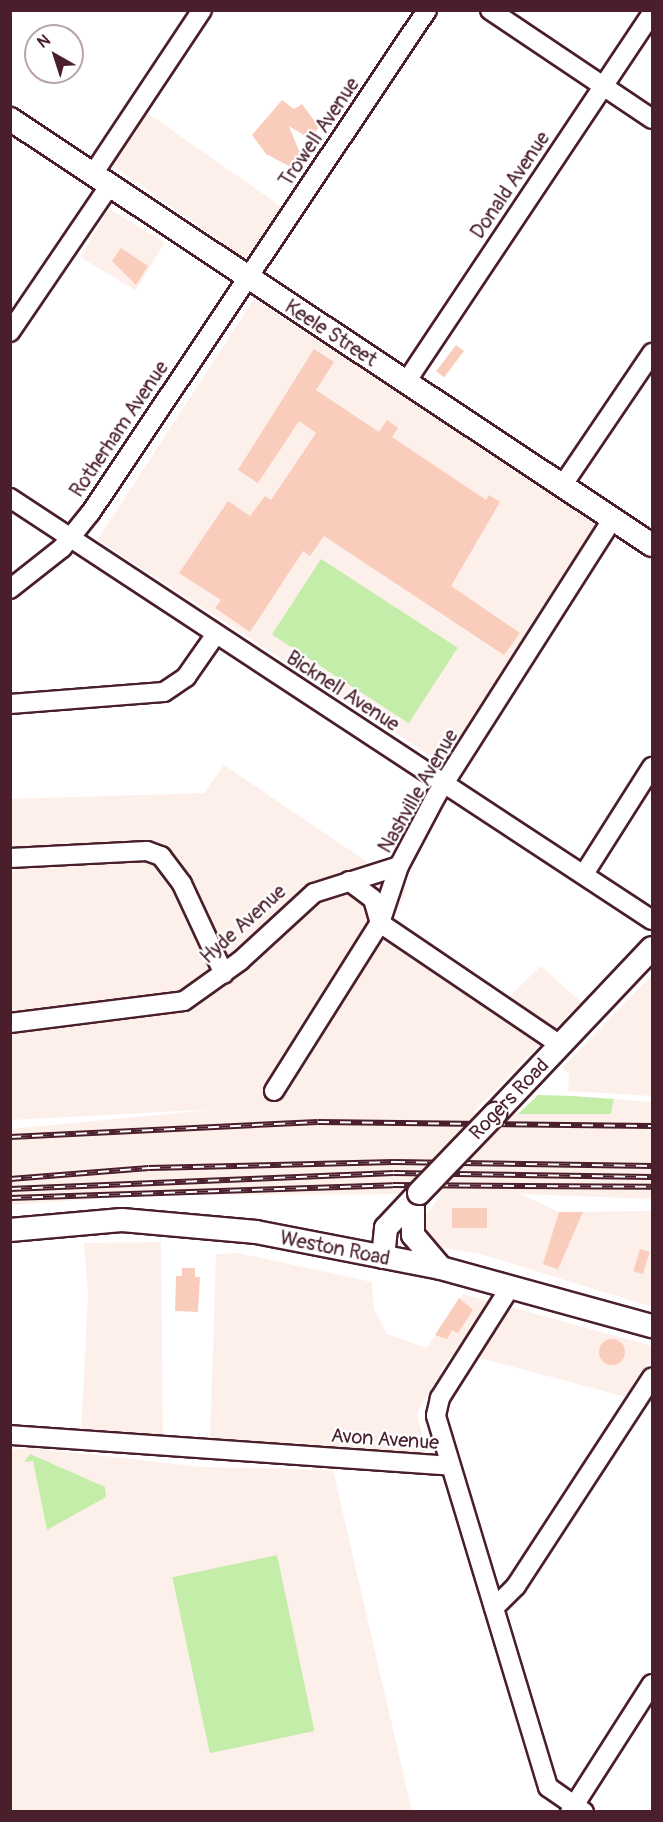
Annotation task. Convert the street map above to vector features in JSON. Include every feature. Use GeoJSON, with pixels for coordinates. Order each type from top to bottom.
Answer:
{"type":"FeatureCollection","features":[{"type":"Feature","properties":{"kind":"main road","name":"Keele Street"},"geometry":{"type":"LineString","coordinates":[[10,119],[652,545]]}},
{"type":"Feature","properties":{"kind":"main road","name":"Rogers Road"},"geometry":{"type":"LineString","coordinates":[[383,1257],[386,1228],[652,948]]}},
{"type":"Feature","properties":{"kind":"main road"},"geometry":{"type":"LineString","coordinates":[[416,1197],[414,1234],[441,1268]]}},
{"type":"Feature","properties":{"kind":"main road","name":"Weston Road"},"geometry":{"type":"LineString","coordinates":[[10,1230],[122,1220],[207,1225],[441,1268],[652,1326]]}},
{"type":"Feature","properties":{"kind":"street"},"geometry":{"type":"LineString","coordinates":[[10,332],[17,309],[101,179],[202,10]]}},
{"type":"Feature","properties":{"kind":"street","name":"Trowell Avenue"},"geometry":{"type":"LineString","coordinates":[[248,278],[427,10]]}},
{"type":"Feature","properties":{"kind":"street"},"geometry":{"type":"LineString","coordinates":[[490,10],[652,119]]}},
{"type":"Feature","properties":{"kind":"street","name":"Donald Avenue"},"geometry":{"type":"LineString","coordinates":[[406,382],[652,13]]}},
{"type":"Feature","properties":{"kind":"street","name":"Rotherham Avenue"},"geometry":{"type":"LineString","coordinates":[[10,589],[70,537],[248,278]]}},
{"type":"Feature","properties":{"kind":"street"},"geometry":{"type":"LineString","coordinates":[[562,486],[652,353]]}},
{"type":"Feature","properties":{"kind":"street","name":"Bicknell Avenue"},"geometry":{"type":"LineString","coordinates":[[10,498],[652,920]]}},
{"type":"Feature","properties":{"kind":"street","name":"Nashville Avenue"},"geometry":{"type":"LineString","coordinates":[[274,1091],[380,922],[399,866],[445,783],[613,518]]}},
{"type":"Feature","properties":{"kind":"street"},"geometry":{"type":"LineString","coordinates":[[10,704],[164,692],[182,681],[216,634]]}},
{"type":"Feature","properties":{"kind":"street"},"geometry":{"type":"LineString","coordinates":[[584,874],[652,767]]}},
{"type":"Feature","properties":{"kind":"street"},"geometry":{"type":"LineString","coordinates":[[10,858],[147,851],[161,856],[182,884],[224,974]]}},
{"type":"Feature","properties":{"kind":"street","name":"Hyde Avenue"},"geometry":{"type":"LineString","coordinates":[[10,1023],[166,1006],[224,974],[302,900],[349,880],[399,866]]}},
{"type":"Feature","properties":{"kind":"street"},"geometry":{"type":"LineString","coordinates":[[349,880],[373,899],[380,922],[560,1046]]}},
{"type":"Feature","properties":{"kind":"street"},"geometry":{"type":"LineString","coordinates":[[450,1466],[436,1416],[440,1398],[511,1286]]}},
{"type":"Feature","properties":{"kind":"street"},"geometry":{"type":"LineString","coordinates":[[494,1608],[516,1586],[652,1377]]}},
{"type":"Feature","properties":{"kind":"street","name":"Avon Avenue"},"geometry":{"type":"LineString","coordinates":[[10,1435],[450,1466],[548,1787],[576,1809]]}},
{"type":"Feature","properties":{"kind":"street"},"geometry":{"type":"LineString","coordinates":[[576,1809],[652,1684]]}},
{"type":"Feature","properties":{"kind":"shaded area"},"geometry":{"type":"Polygon","coordinates":[[[146,112],[284,208],[247,260],[110,164],[146,112]]]}},
{"type":"Feature","properties":{"kind":"shaded area"},"geometry":{"type":"Polygon","coordinates":[[[109,209],[165,242],[136,290],[80,257],[109,209]]]}},
{"type":"Feature","properties":{"kind":"shaded area"},"geometry":{"type":"Polygon","coordinates":[[[254,299],[600,524],[444,765],[98,540],[254,299]]]}},
{"type":"Feature","properties":{"kind":"shaded area"},"geometry":{"type":"Polygon","coordinates":[[[224,765],[407,889],[386,937],[495,1010],[541,966],[581,1002],[472,1113],[611,1114],[614,1099],[652,1102],[652,1199],[521,1194],[559,1212],[652,1211],[652,1307],[481,1254],[435,1246],[426,1239],[421,1222],[442,1194],[146,1195],[11,1205],[11,1129],[219,1109],[11,1120],[11,799],[204,793],[224,765]]]}},
{"type":"Feature","properties":{"kind":"shaded area"},"geometry":{"type":"Polygon","coordinates":[[[652,975],[652,1096],[568,1091],[569,1074],[562,1068],[652,975]]]}},
{"type":"Feature","properties":{"kind":"shaded area"},"geometry":{"type":"Polygon","coordinates":[[[161,1242],[163,1437],[81,1432],[88,1296],[84,1243],[161,1242]]]}},
{"type":"Feature","properties":{"kind":"shaded area"},"geometry":{"type":"Polygon","coordinates":[[[239,1253],[372,1282],[374,1309],[387,1334],[427,1348],[463,1294],[652,1346],[652,1358],[626,1397],[476,1357],[450,1356],[417,1413],[427,1455],[210,1439],[216,1254],[239,1253]]]}},
{"type":"Feature","properties":{"kind":"shaded area"},"geometry":{"type":"Polygon","coordinates":[[[34,1448],[202,1467],[333,1470],[412,1811],[11,1811],[10,1449],[34,1448]]]}},
{"type":"Feature","properties":{"kind":"green space"},"geometry":{"type":"Polygon","coordinates":[[[321,559],[458,648],[409,723],[272,634],[321,559]]]}},
{"type":"Feature","properties":{"kind":"green space"},"geometry":{"type":"Polygon","coordinates":[[[538,1095],[614,1099],[611,1114],[518,1114],[538,1095]]]}},
{"type":"Feature","properties":{"kind":"green space"},"geometry":{"type":"Polygon","coordinates":[[[30,1454],[105,1487],[106,1497],[47,1530],[33,1461],[24,1462],[30,1454]]]}},
{"type":"Feature","properties":{"kind":"green space"},"geometry":{"type":"Polygon","coordinates":[[[277,1555],[314,1731],[210,1753],[172,1577],[277,1555]]]}},
{"type":"Feature","properties":{"kind":"building"},"geometry":{"type":"Polygon","coordinates":[[[282,100],[294,109],[302,104],[319,127],[310,139],[289,126],[301,156],[289,166],[266,154],[252,135],[282,100]]]}},
{"type":"Feature","properties":{"kind":"building"},"geometry":{"type":"Polygon","coordinates":[[[121,248],[148,266],[136,285],[112,261],[121,248]]]}},
{"type":"Feature","properties":{"kind":"building"},"geometry":{"type":"Polygon","coordinates":[[[456,345],[464,351],[444,377],[436,371],[456,345]]]}},
{"type":"Feature","properties":{"kind":"building"},"geometry":{"type":"Polygon","coordinates":[[[314,349],[334,362],[316,390],[379,432],[387,420],[398,428],[392,437],[486,500],[489,495],[500,502],[451,586],[520,633],[504,655],[324,536],[310,556],[303,551],[250,632],[215,608],[221,600],[179,573],[228,501],[250,516],[265,496],[271,500],[316,433],[299,421],[258,483],[238,470],[314,349]]]}},
{"type":"Feature","properties":{"kind":"building"},"geometry":{"type":"Polygon","coordinates":[[[452,1208],[487,1208],[487,1228],[452,1228],[452,1208]]]}},
{"type":"Feature","properties":{"kind":"building"},"geometry":{"type":"Polygon","coordinates":[[[559,1212],[583,1212],[558,1269],[543,1264],[559,1212]]]}},
{"type":"Feature","properties":{"kind":"building"},"geometry":{"type":"Polygon","coordinates":[[[640,1249],[650,1252],[643,1274],[633,1271],[640,1249]]]}},
{"type":"Feature","properties":{"kind":"building"},"geometry":{"type":"Polygon","coordinates":[[[182,1268],[195,1268],[195,1277],[200,1277],[198,1312],[175,1311],[176,1276],[182,1276],[182,1268]]]}},
{"type":"Feature","properties":{"kind":"building"},"geometry":{"type":"Polygon","coordinates":[[[459,1298],[473,1310],[458,1333],[452,1330],[447,1339],[435,1335],[459,1298]]]}},
{"type":"Feature","properties":{"kind":"building"},"geometry":{"type":"Polygon","coordinates":[[[612,1339],[621,1343],[625,1352],[621,1361],[612,1365],[603,1361],[599,1352],[603,1343],[612,1339]]]}},
{"type":"Feature","properties":{"kind":"railway"},"geometry":{"type":"LineString","coordinates":[[10,1137],[318,1122],[652,1126]]}},
{"type":"Feature","properties":{"kind":"railway"},"geometry":{"type":"LineString","coordinates":[[10,1179],[149,1168],[394,1162],[652,1166]]}},
{"type":"Feature","properties":{"kind":"railway"},"geometry":{"type":"LineString","coordinates":[[10,1189],[394,1173],[652,1177]]}},
{"type":"Feature","properties":{"kind":"railway"},"geometry":{"type":"LineString","coordinates":[[10,1198],[393,1185],[652,1187]]}}]}
